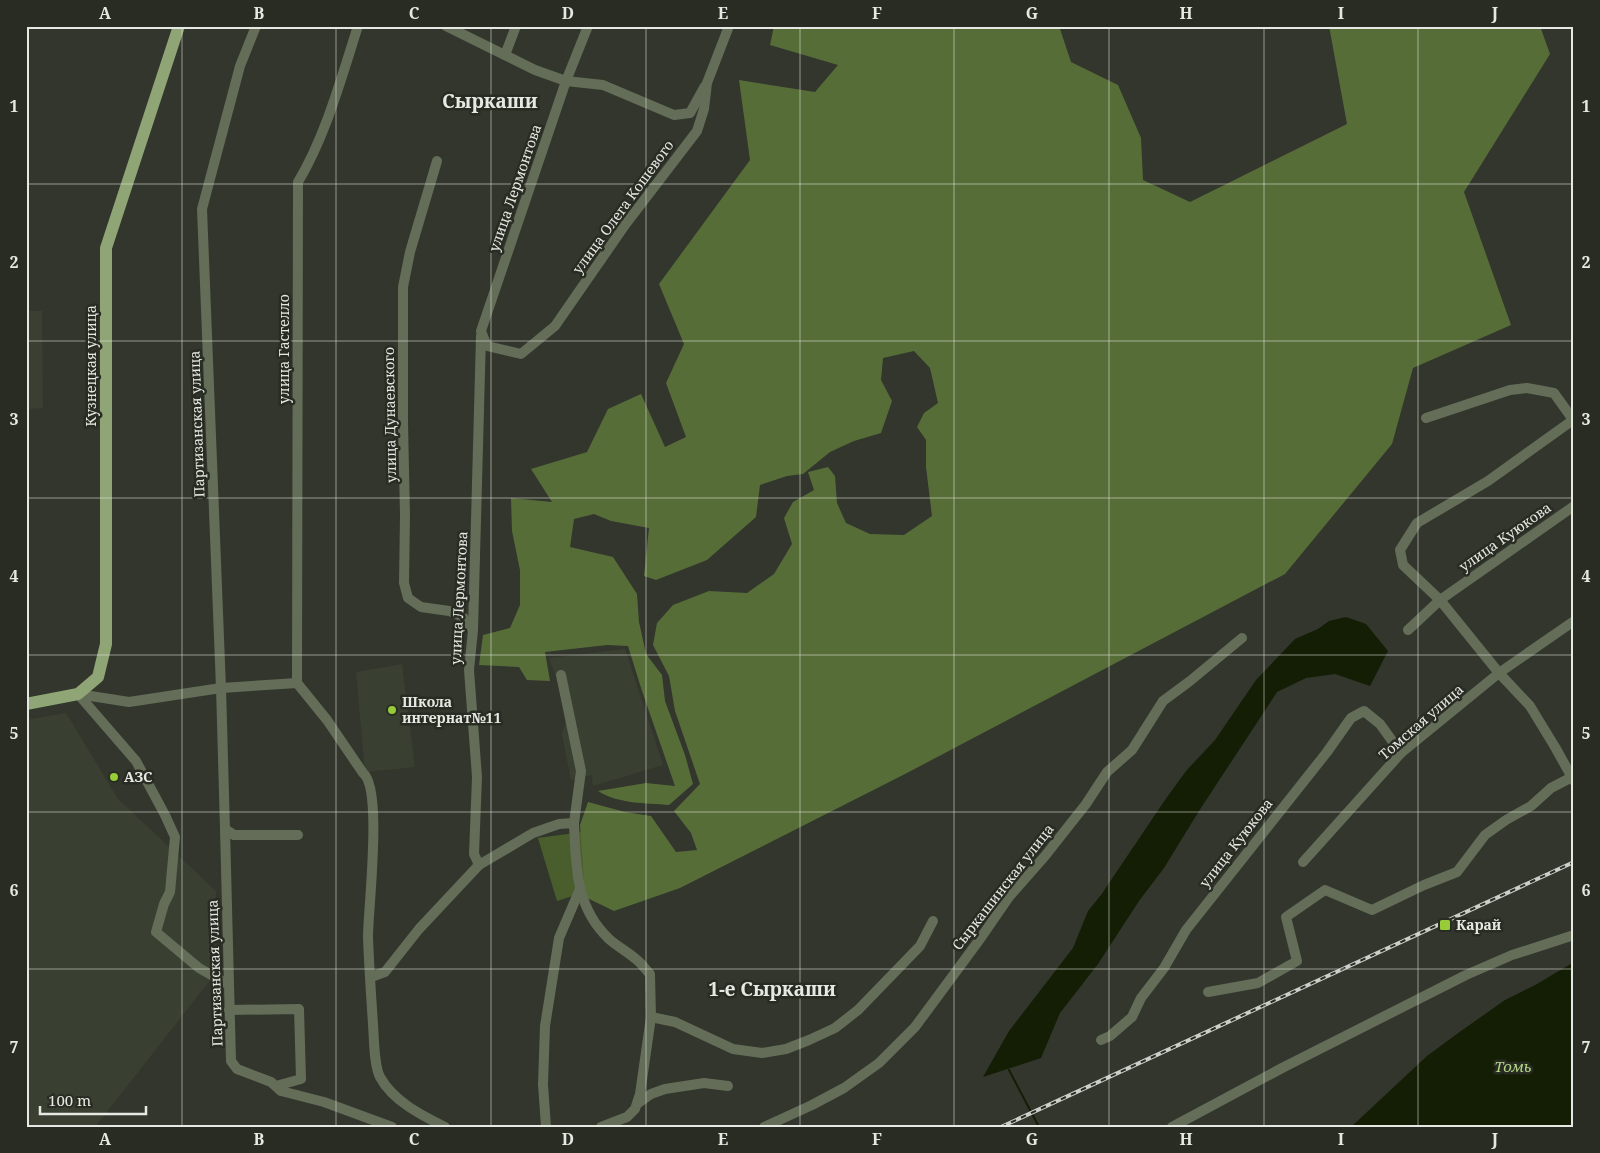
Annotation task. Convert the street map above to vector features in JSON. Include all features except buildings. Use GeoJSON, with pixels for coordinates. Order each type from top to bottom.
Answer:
{"type":"FeatureCollection","features":[{"type":"Feature","properties":{"kind":"main road","name":"Кузнецкая улица"},"geometry":{"type":"LineString","coordinates":[[26,704],[78,694],[98,677],[106,644],[106,248],[179,26]]}},
{"type":"Feature","properties":{"kind":"street","name":"Партизанская улица"},"geometry":{"type":"LineString","coordinates":[[256,26],[240,66],[202,209],[221,688],[231,1061],[237,1069],[271,1082],[281,1091],[324,1102],[392,1127]]}},
{"type":"Feature","properties":{"kind":"street","name":"улица Гастелло"},"geometry":{"type":"LineString","coordinates":[[297,683],[298,182],[310,161],[337,90],[358,26]]}},
{"type":"Feature","properties":{"kind":"street"},"geometry":{"type":"LineString","coordinates":[[446,26],[467,31],[505,55],[535,70],[566,82],[603,85],[674,115],[690,114],[707,83]]}},
{"type":"Feature","properties":{"kind":"street"},"geometry":{"type":"LineString","coordinates":[[505,55],[516,26]]}},
{"type":"Feature","properties":{"kind":"street","name":"улица Лермонтова"},"geometry":{"type":"LineString","coordinates":[[479,865],[474,854],[477,777],[469,670],[473,630],[481,332],[566,82],[588,26]]}},
{"type":"Feature","properties":{"kind":"street","name":"улица Олега Кошевого"},"geometry":{"type":"LineString","coordinates":[[481,332],[487,346],[521,354],[555,326],[625,224],[697,131],[704,109],[707,83],[729,26]]}},
{"type":"Feature","properties":{"kind":"street","name":"улица Дунаевского"},"geometry":{"type":"LineString","coordinates":[[437,161],[410,252],[402,287],[404,583],[408,598],[420,606],[449,611],[463,617],[473,630]]}},
{"type":"Feature","properties":{"kind":"street"},"geometry":{"type":"LineString","coordinates":[[1208,992],[1258,983],[1297,961],[1286,917],[1325,890],[1372,910],[1424,884],[1457,872],[1485,835],[1531,806],[1551,788],[1573,779],[1530,706],[1499,673],[1440,600],[1403,564],[1400,550],[1417,523],[1488,481],[1573,421],[1554,393],[1527,388],[1510,390],[1426,418]]}},
{"type":"Feature","properties":{"kind":"street","name":"улица Куюкова"},"geometry":{"type":"LineString","coordinates":[[1408,630],[1440,600],[1574,506]]}},
{"type":"Feature","properties":{"kind":"street","name":"Томская улица"},"geometry":{"type":"LineString","coordinates":[[1303,862],[1402,753],[1499,673],[1574,621]]}},
{"type":"Feature","properties":{"kind":"street","name":"Сыркашинская улица"},"geometry":{"type":"LineString","coordinates":[[764,1127],[844,1088],[878,1063],[915,1026],[1009,897],[1045,856],[1086,804],[1107,772],[1132,750],[1163,701],[1242,638]]}},
{"type":"Feature","properties":{"kind":"street"},"geometry":{"type":"LineString","coordinates":[[561,675],[581,771],[574,823],[580,888],[586,907],[598,927],[637,960],[650,974],[651,1017],[640,1094],[635,1109],[627,1118],[601,1127]]}},
{"type":"Feature","properties":{"kind":"street"},"geometry":{"type":"LineString","coordinates":[[78,694],[129,702],[221,688],[297,683],[327,720],[363,773],[368,776],[373,798],[373,883],[368,936],[374,1051],[379,1076],[393,1095],[424,1117],[445,1127]]}},
{"type":"Feature","properties":{"kind":"street"},"geometry":{"type":"LineString","coordinates":[[78,694],[136,761],[175,837],[170,892],[164,904],[156,932],[199,968],[228,985]]}},
{"type":"Feature","properties":{"kind":"street","name":"улица Куюкова"},"geometry":{"type":"LineString","coordinates":[[1101,1040],[1110,1036],[1132,1017],[1141,998],[1164,968],[1186,930],[1327,752],[1351,718],[1364,712],[1380,724],[1402,753]]}},
{"type":"Feature","properties":{"kind":"street"},"geometry":{"type":"LineString","coordinates":[[370,976],[385,972],[420,929],[479,865],[533,833],[558,824],[574,823]]}},
{"type":"Feature","properties":{"kind":"street"},"geometry":{"type":"LineString","coordinates":[[225,828],[234,835],[298,835]]}},
{"type":"Feature","properties":{"kind":"street"},"geometry":{"type":"LineString","coordinates":[[546,1127],[543,1084],[545,1026],[559,938],[580,888]]}},
{"type":"Feature","properties":{"kind":"street"},"geometry":{"type":"LineString","coordinates":[[651,1017],[675,1022],[732,1049],[762,1053],[786,1049],[835,1028],[858,1010],[920,946],[933,921]]}},
{"type":"Feature","properties":{"kind":"street"},"geometry":{"type":"LineString","coordinates":[[1172,1127],[1466,975],[1512,955],[1574,935]]}},
{"type":"Feature","properties":{"kind":"street"},"geometry":{"type":"LineString","coordinates":[[229,1010],[299,1009],[301,1079],[276,1086]]}},
{"type":"Feature","properties":{"kind":"street"},"geometry":{"type":"LineString","coordinates":[[636,1104],[651,1094],[665,1089],[704,1083],[728,1086]]}},
{"type":"Feature","properties":{"kind":"shaded area"},"geometry":{"type":"Polygon","coordinates":[[[26,311],[42,311],[43,408],[26,409],[26,311]]]}},
{"type":"Feature","properties":{"kind":"shaded area"},"geometry":{"type":"Polygon","coordinates":[[[625,649],[663,765],[593,786],[592,775],[571,780],[562,734],[569,712],[549,658],[625,649]]]}},
{"type":"Feature","properties":{"kind":"shaded area"},"geometry":{"type":"Polygon","coordinates":[[[402,664],[415,767],[365,772],[356,672],[402,664]]]}},
{"type":"Feature","properties":{"kind":"shaded area"},"geometry":{"type":"Polygon","coordinates":[[[66,713],[118,799],[216,891],[215,974],[95,1127],[26,1127],[26,720],[66,713]]]}},
{"type":"Feature","properties":{"kind":"green space"},"geometry":{"type":"Polygon","coordinates":[[[774,26],[1059,26],[1071,62],[1118,85],[1141,138],[1143,180],[1190,202],[1347,124],[1329,26],[1540,26],[1550,54],[1464,192],[1511,325],[1413,368],[1392,444],[1285,574],[905,774],[680,888],[614,911],[585,897],[580,825],[588,802],[625,812],[651,816],[676,852],[697,850],[691,833],[674,811],[700,784],[675,711],[669,676],[653,645],[657,623],[673,605],[709,591],[747,593],[774,574],[792,544],[784,518],[793,502],[814,490],[808,472],[828,467],[835,476],[837,503],[846,523],[870,534],[904,535],[932,516],[926,467],[926,440],[917,427],[924,413],[938,403],[930,368],[914,351],[883,358],[881,380],[892,401],[881,433],[854,441],[830,452],[803,474],[787,476],[760,485],[756,517],[707,560],[656,580],[644,576],[649,528],[611,521],[594,514],[574,519],[570,547],[613,557],[637,594],[639,622],[646,654],[662,675],[665,701],[685,755],[693,784],[669,805],[623,801],[598,791],[646,783],[675,786],[628,646],[607,645],[545,652],[550,681],[527,680],[519,667],[479,665],[483,635],[510,628],[520,605],[520,570],[512,531],[511,498],[552,502],[531,469],[587,452],[608,409],[641,394],[665,447],[686,437],[666,383],[684,344],[659,284],[750,160],[739,80],[815,92],[838,65],[770,45],[774,26]]]}},
{"type":"Feature","properties":{"kind":"green space"},"geometry":{"type":"Polygon","coordinates":[[[604,829],[610,884],[557,901],[538,838],[604,829]]]}},
{"type":"Feature","properties":{"kind":"water"},"geometry":{"type":"Polygon","coordinates":[[[1346,617],[1366,624],[1388,651],[1370,686],[1335,674],[1306,678],[1277,692],[1164,868],[1139,901],[1098,964],[1060,1013],[1041,1058],[983,1077],[1009,1031],[1073,948],[1088,911],[1186,771],[1215,740],[1256,680],[1295,639],[1318,629],[1329,621],[1346,617]]]}},
{"type":"Feature","properties":{"kind":"water","name":"Томь"},"geometry":{"type":"Polygon","coordinates":[[[1574,962],[1574,1127],[1351,1127],[1427,1056],[1505,1000],[1574,962]]]}},
{"type":"Feature","properties":{"kind":"waterway"},"geometry":{"type":"LineString","coordinates":[[1009,1070],[1039,1127]]}},
{"type":"Feature","properties":{"kind":"railway"},"geometry":{"type":"LineString","coordinates":[[1001,1127],[1574,862]]}},
{"type":"Feature","properties":{"kind":"place","name":"Школа интернат№11"},"geometry":{"type":"Point","coordinates":[392,710]}},
{"type":"Feature","properties":{"kind":"place","name":"АЗС"},"geometry":{"type":"Point","coordinates":[114,777]}},
{"type":"Feature","properties":{"kind":"place","name":"Карай"},"geometry":{"type":"Point","coordinates":[1445,925]}},
{"type":"Feature","properties":{"kind":"district","name":"Сыркаши"},"geometry":{"type":"Point","coordinates":[490,101]}},
{"type":"Feature","properties":{"kind":"district","name":"1-е Сыркаши"},"geometry":{"type":"Point","coordinates":[772,989]}}]}
